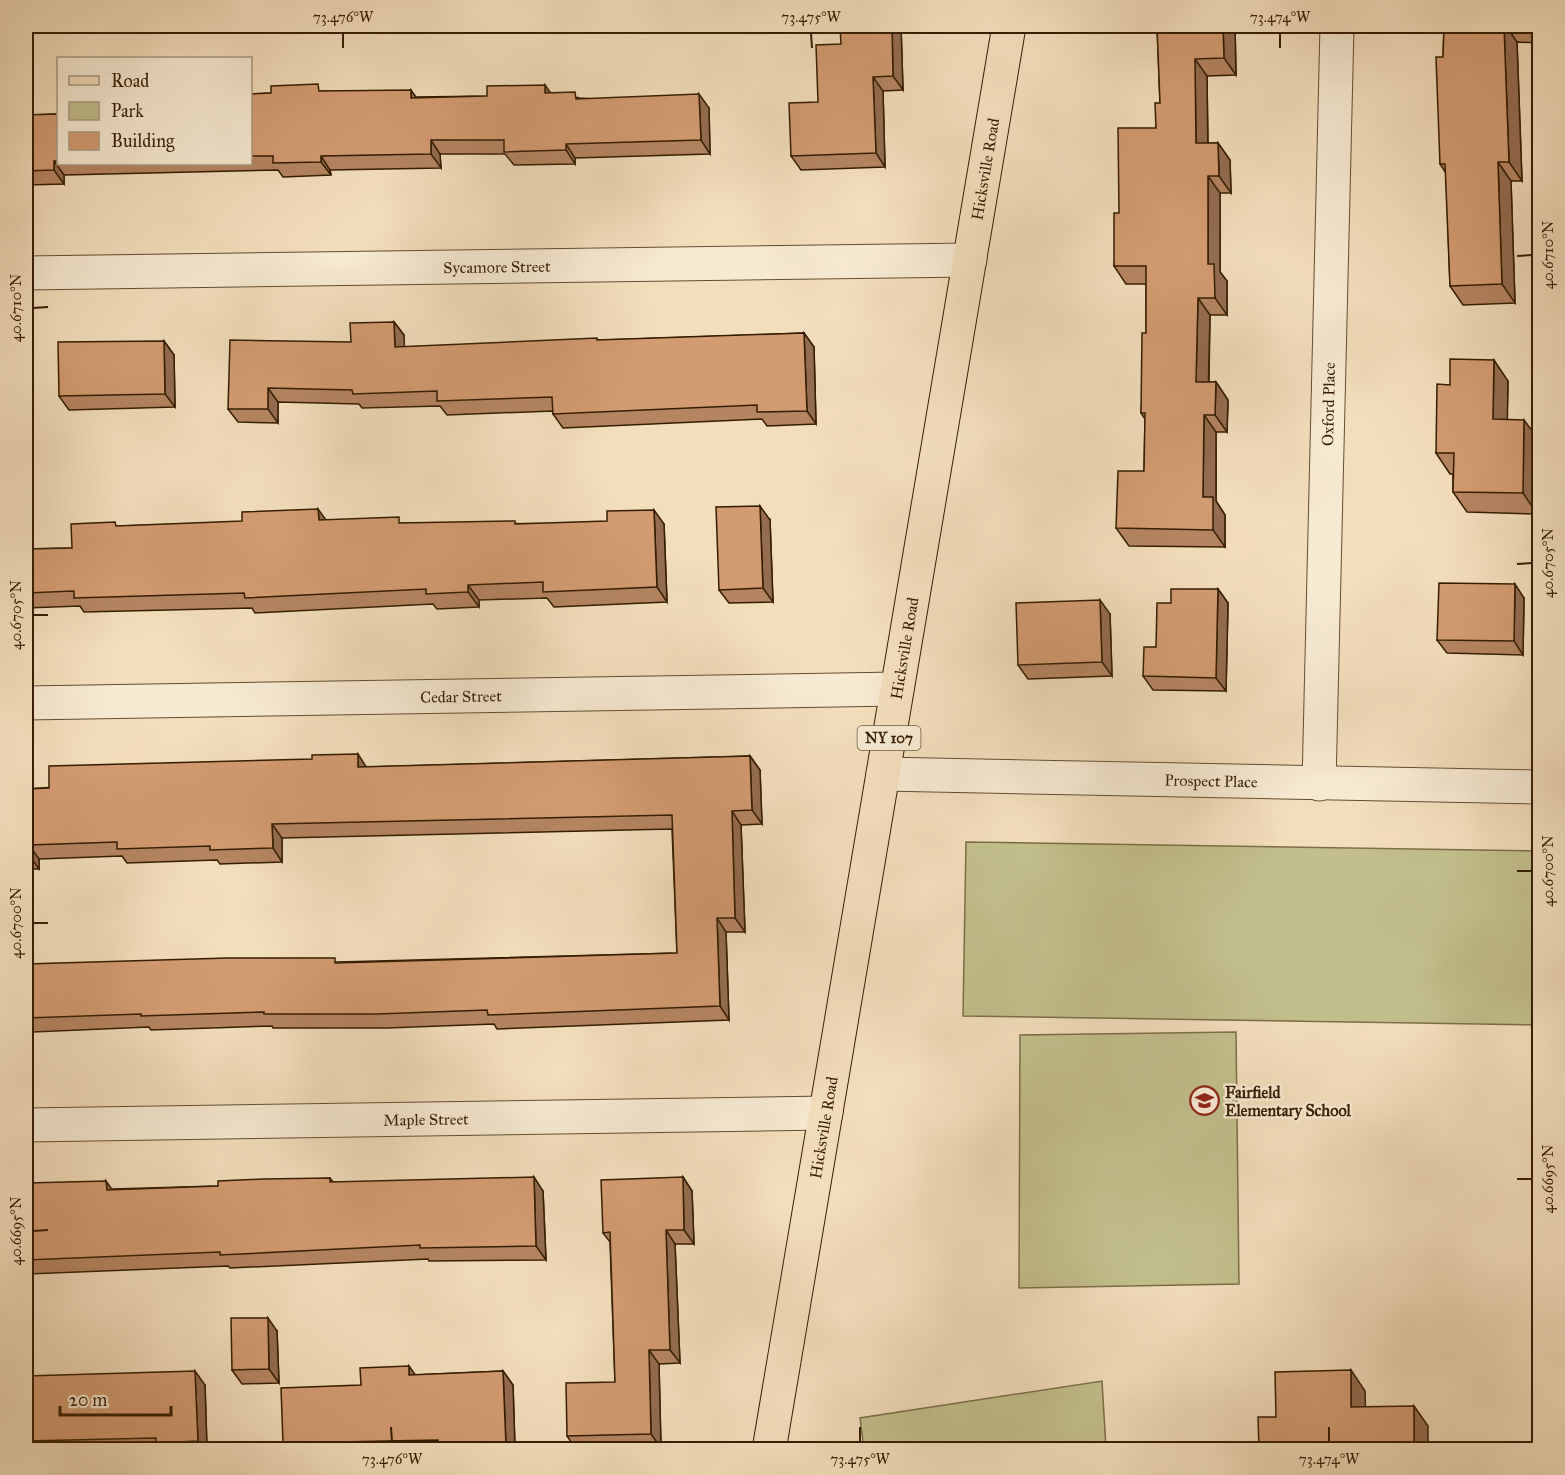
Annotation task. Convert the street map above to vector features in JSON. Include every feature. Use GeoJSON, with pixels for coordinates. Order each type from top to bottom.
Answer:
{"type":"FeatureCollection","features":[{"type":"Feature","properties":{"kind":"main road","name":"Hicksville Road"},"geometry":{"type":"LineString","coordinates":[[769,1449],[1009,26]]}},
{"type":"Feature","properties":{"kind":"street","name":"Oxford Place"},"geometry":{"type":"LineString","coordinates":[[1319,784],[1337,26]]}},
{"type":"Feature","properties":{"kind":"street","name":"Sycamore Street"},"geometry":{"type":"LineString","coordinates":[[26,273],[970,260]]}},
{"type":"Feature","properties":{"kind":"street","name":"Cedar Street"},"geometry":{"type":"LineString","coordinates":[[26,703],[897,689]]}},
{"type":"Feature","properties":{"kind":"street","name":"Prospect Place"},"geometry":{"type":"LineString","coordinates":[[883,774],[1539,787]]}},
{"type":"Feature","properties":{"kind":"street","name":"Maple Street"},"geometry":{"type":"LineString","coordinates":[[26,1125],[826,1113]]}},
{"type":"Feature","properties":{"kind":"green space"},"geometry":{"type":"Polygon","coordinates":[[[966,842],[1539,851],[1539,1025],[963,1016],[966,842]]]}},
{"type":"Feature","properties":{"kind":"green space"},"geometry":{"type":"Polygon","coordinates":[[[1236,1032],[1239,1284],[1019,1288],[1020,1035],[1236,1032]]]}},
{"type":"Feature","properties":{"kind":"green space"},"geometry":{"type":"Polygon","coordinates":[[[1102,1381],[1106,1449],[864,1449],[860,1418],[1102,1381]]]}},
{"type":"Feature","properties":{"kind":"building"},"geometry":{"type":"Polygon","coordinates":[[[840,26],[892,26],[893,76],[873,77],[876,153],[791,156],[789,103],[818,102],[816,45],[841,44],[840,26]]]}},
{"type":"Feature","properties":{"kind":"building"},"geometry":{"type":"Polygon","coordinates":[[[1157,26],[1223,26],[1224,58],[1195,59],[1196,143],[1218,143],[1219,176],[1208,176],[1208,264],[1214,264],[1215,298],[1198,298],[1196,382],[1216,382],[1215,415],[1204,415],[1203,497],[1213,497],[1213,530],[1116,528],[1118,471],[1144,471],[1145,413],[1141,413],[1142,333],[1146,333],[1146,266],[1114,266],[1114,213],[1119,213],[1118,128],[1156,128],[1155,103],[1160,103],[1157,26]]]}},
{"type":"Feature","properties":{"kind":"building"},"geometry":{"type":"Polygon","coordinates":[[[1444,26],[1504,26],[1509,162],[1498,162],[1502,284],[1450,286],[1445,164],[1440,164],[1436,57],[1443,57],[1444,26]]]}},
{"type":"Feature","properties":{"kind":"building"},"geometry":{"type":"Polygon","coordinates":[[[318,84],[319,91],[411,90],[411,98],[487,96],[487,86],[545,85],[545,93],[575,92],[576,99],[699,94],[701,140],[566,144],[566,150],[504,152],[504,140],[431,140],[431,154],[321,156],[321,162],[273,163],[273,156],[252,156],[252,94],[271,93],[271,86],[318,84]]]}},
{"type":"Feature","properties":{"kind":"building"},"geometry":{"type":"Polygon","coordinates":[[[57,114],[57,161],[54,161],[54,170],[26,171],[26,115],[57,114]]]}},
{"type":"Feature","properties":{"kind":"building"},"geometry":{"type":"Polygon","coordinates":[[[394,322],[395,347],[597,338],[597,340],[804,333],[807,411],[757,412],[757,405],[553,414],[552,397],[437,401],[437,391],[353,394],[352,390],[268,388],[268,409],[228,409],[230,340],[351,342],[350,323],[394,322]]]}},
{"type":"Feature","properties":{"kind":"building"},"geometry":{"type":"Polygon","coordinates":[[[164,341],[165,394],[59,396],[58,342],[164,341]]]}},
{"type":"Feature","properties":{"kind":"building"},"geometry":{"type":"Polygon","coordinates":[[[1450,359],[1494,360],[1493,419],[1524,420],[1523,493],[1453,492],[1454,453],[1436,453],[1437,384],[1450,385],[1450,359]]]}},
{"type":"Feature","properties":{"kind":"building"},"geometry":{"type":"Polygon","coordinates":[[[760,506],[763,588],[719,590],[716,507],[760,506]]]}},
{"type":"Feature","properties":{"kind":"building"},"geometry":{"type":"Polygon","coordinates":[[[318,509],[319,520],[399,517],[399,523],[515,521],[515,524],[607,521],[607,511],[654,510],[657,587],[543,592],[543,582],[468,585],[468,592],[426,594],[426,589],[245,598],[244,593],[74,598],[74,591],[26,593],[26,549],[72,548],[71,524],[115,522],[116,526],[242,521],[242,512],[318,509]]]}},
{"type":"Feature","properties":{"kind":"building"},"geometry":{"type":"Polygon","coordinates":[[[1439,583],[1515,584],[1514,641],[1437,640],[1439,583]]]}},
{"type":"Feature","properties":{"kind":"building"},"geometry":{"type":"Polygon","coordinates":[[[1171,589],[1218,589],[1216,678],[1143,676],[1144,647],[1156,647],[1157,603],[1171,603],[1171,589]]]}},
{"type":"Feature","properties":{"kind":"building"},"geometry":{"type":"Polygon","coordinates":[[[1100,600],[1102,662],[1018,665],[1016,603],[1100,600]]]}},
{"type":"Feature","properties":{"kind":"building"},"geometry":{"type":"Polygon","coordinates":[[[358,754],[358,767],[750,756],[752,810],[732,811],[735,918],[717,918],[720,1006],[488,1015],[487,1010],[377,1014],[264,1014],[264,1012],[26,1018],[26,964],[228,958],[335,958],[335,963],[677,953],[672,815],[272,824],[273,848],[210,850],[210,846],[117,849],[117,842],[29,845],[29,855],[26,855],[26,789],[49,788],[49,766],[312,759],[312,755],[358,754]]]}},
{"type":"Feature","properties":{"kind":"building"},"geometry":{"type":"Polygon","coordinates":[[[534,1177],[536,1246],[420,1248],[420,1245],[220,1255],[220,1252],[26,1260],[26,1183],[106,1181],[107,1190],[218,1186],[218,1181],[263,1179],[330,1178],[330,1182],[534,1177]]]}},
{"type":"Feature","properties":{"kind":"building"},"geometry":{"type":"Polygon","coordinates":[[[683,1177],[684,1230],[666,1230],[670,1350],[649,1350],[651,1434],[567,1436],[566,1383],[615,1382],[610,1232],[603,1233],[601,1180],[683,1177]]]}},
{"type":"Feature","properties":{"kind":"building"},"geometry":{"type":"Polygon","coordinates":[[[231,1318],[268,1318],[269,1369],[232,1370],[231,1318]]]}},
{"type":"Feature","properties":{"kind":"building"},"geometry":{"type":"Polygon","coordinates":[[[409,1366],[409,1375],[503,1371],[506,1446],[438,1449],[438,1440],[283,1443],[281,1388],[361,1385],[360,1368],[409,1366]]]}},
{"type":"Feature","properties":{"kind":"building"},"geometry":{"type":"Polygon","coordinates":[[[1351,1370],[1351,1407],[1414,1406],[1414,1449],[1259,1449],[1258,1417],[1276,1417],[1275,1372],[1351,1370]]]}},
{"type":"Feature","properties":{"kind":"building"},"geometry":{"type":"Polygon","coordinates":[[[195,1371],[198,1441],[156,1443],[156,1438],[26,1441],[26,1376],[195,1371]]]}},
{"type":"Feature","properties":{"kind":"place","name":"Fairfield Elementary School"},"geometry":{"type":"Point","coordinates":[1204,1101]}}]}
